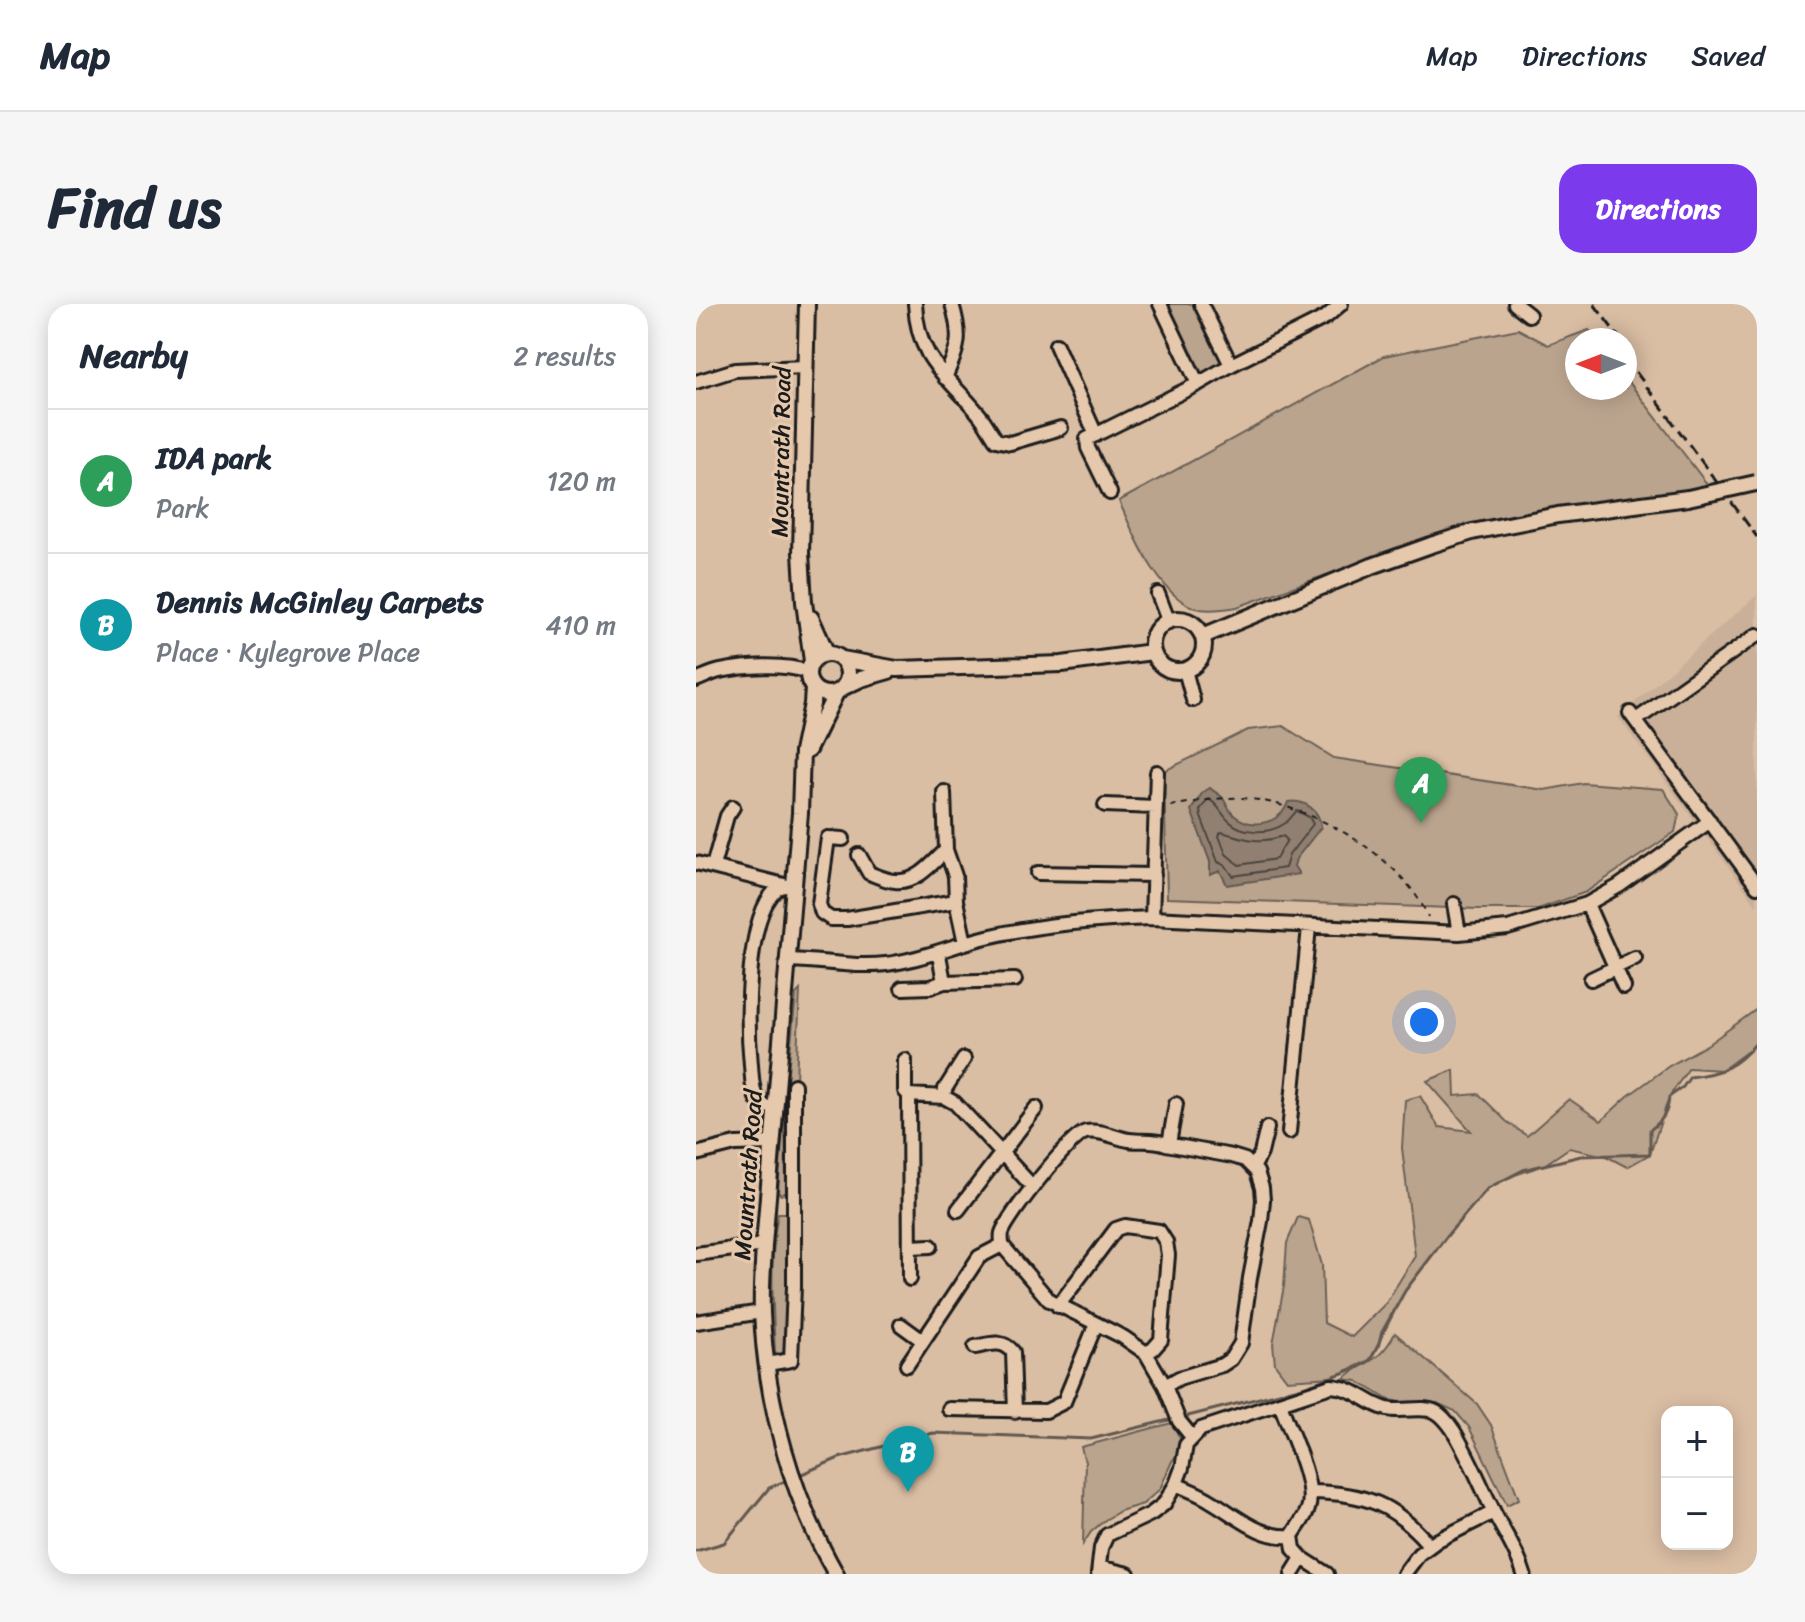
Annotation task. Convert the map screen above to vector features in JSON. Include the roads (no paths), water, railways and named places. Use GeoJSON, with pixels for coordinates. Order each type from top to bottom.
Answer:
{"type":"FeatureCollection","features":[{"type":"Feature","properties":{"kind":"main road","name":"Mountrath Road"},"geometry":{"type":"LineString","coordinates":[[807,304],[801,553],[810,666]]}},
{"type":"Feature","properties":{"kind":"main road"},"geometry":{"type":"LineString","coordinates":[[1203,636],[1372,566],[1472,532],[1558,515],[1688,498],[1757,483]]}},
{"type":"Feature","properties":{"kind":"main road","name":"Mountrath Road"},"geometry":{"type":"LineString","coordinates":[[804,602],[834,657]]}},
{"type":"Feature","properties":{"kind":"main road"},"geometry":{"type":"LineString","coordinates":[[1185,619],[1193,623],[1203,636],[1204,645],[1198,661],[1185,670],[1161,666],[1152,652],[1153,636],[1168,620],[1185,619]]}},
{"type":"Feature","properties":{"kind":"main road"},"geometry":{"type":"LineString","coordinates":[[897,669],[861,679],[824,695],[813,689],[809,681],[810,666],[819,656],[897,669],[1062,664],[1152,652]]}},
{"type":"Feature","properties":{"kind":"main road"},"geometry":{"type":"LineString","coordinates":[[834,657],[848,673],[840,690]]}},
{"type":"Feature","properties":{"kind":"main road","name":"Mountrath Road"},"geometry":{"type":"LineString","coordinates":[[813,689],[802,752],[789,886],[787,960],[764,1245],[762,1312],[774,1413],[787,1462],[836,1574]]}},
{"type":"Feature","properties":{"kind":"main road","name":"Mountrath Road"},"geometry":{"type":"LineString","coordinates":[[802,768],[813,739],[840,690]]}},
{"type":"Feature","properties":{"kind":"street"},"geometry":{"type":"LineString","coordinates":[[915,304],[922,341],[929,356],[978,413],[996,440],[1010,443],[1061,428]]}},
{"type":"Feature","properties":{"kind":"street"},"geometry":{"type":"LineString","coordinates":[[945,378],[957,351],[958,325],[952,304]]}},
{"type":"Feature","properties":{"kind":"street"},"geometry":{"type":"LineString","coordinates":[[1160,304],[1198,384]]}},
{"type":"Feature","properties":{"kind":"street"},"geometry":{"type":"LineString","coordinates":[[1201,304],[1231,365]]}},
{"type":"Feature","properties":{"kind":"street"},"geometry":{"type":"LineString","coordinates":[[1110,493],[1088,448],[1087,439],[1326,317],[1341,304]]}},
{"type":"Feature","properties":{"kind":"street"},"geometry":{"type":"LineString","coordinates":[[1515,304],[1529,315]]}},
{"type":"Feature","properties":{"kind":"street"},"geometry":{"type":"LineString","coordinates":[[1056,345],[1096,435]]}},
{"type":"Feature","properties":{"kind":"street"},"geometry":{"type":"LineString","coordinates":[[696,382],[735,370],[805,367]]}},
{"type":"Feature","properties":{"kind":"street"},"geometry":{"type":"LineString","coordinates":[[1158,594],[1168,620]]}},
{"type":"Feature","properties":{"kind":"street"},"geometry":{"type":"LineString","coordinates":[[1757,635],[1633,716],[1757,886]]}},
{"type":"Feature","properties":{"kind":"street"},"geometry":{"type":"LineString","coordinates":[[696,680],[716,671],[810,666]]}},
{"type":"Feature","properties":{"kind":"street"},"geometry":{"type":"LineString","coordinates":[[1185,670],[1193,700]]}},
{"type":"Feature","properties":{"kind":"street"},"geometry":{"type":"LineString","coordinates":[[1152,918],[1157,772]]}},
{"type":"Feature","properties":{"kind":"street"},"geometry":{"type":"LineString","coordinates":[[944,792],[946,850],[955,876],[956,901],[965,943]]}},
{"type":"Feature","properties":{"kind":"street"},"geometry":{"type":"LineString","coordinates":[[1105,805],[1156,808]]}},
{"type":"Feature","properties":{"kind":"street"},"geometry":{"type":"LineString","coordinates":[[713,866],[727,816],[733,807]]}},
{"type":"Feature","properties":{"kind":"street"},"geometry":{"type":"LineString","coordinates":[[787,960],[868,965],[912,959],[1020,930],[1152,918],[1459,933],[1508,928],[1587,904],[1619,886],[1710,821]]}},
{"type":"Feature","properties":{"kind":"street"},"geometry":{"type":"LineString","coordinates":[[843,839],[828,838],[819,904],[822,913],[831,919],[956,901]]}},
{"type":"Feature","properties":{"kind":"street"},"geometry":{"type":"LineString","coordinates":[[859,855],[869,873],[896,881],[916,877],[946,850]]}},
{"type":"Feature","properties":{"kind":"street"},"geometry":{"type":"LineString","coordinates":[[696,863],[789,886]]}},
{"type":"Feature","properties":{"kind":"street"},"geometry":{"type":"LineString","coordinates":[[1038,873],[1154,875]]}},
{"type":"Feature","properties":{"kind":"street"},"geometry":{"type":"LineString","coordinates":[[775,1107],[766,1107],[758,1101],[754,1089],[749,1052],[749,979],[757,932],[765,908],[776,890],[789,886]]}},
{"type":"Feature","properties":{"kind":"street"},"geometry":{"type":"LineString","coordinates":[[1454,904],[1459,933]]}},
{"type":"Feature","properties":{"kind":"street"},"geometry":{"type":"LineString","coordinates":[[1587,904],[1624,987]]}},
{"type":"Feature","properties":{"kind":"street"},"geometry":{"type":"LineString","coordinates":[[1289,1132],[1309,927]]}},
{"type":"Feature","properties":{"kind":"street"},"geometry":{"type":"LineString","coordinates":[[937,953],[944,982]]}},
{"type":"Feature","properties":{"kind":"street"},"geometry":{"type":"LineString","coordinates":[[1591,979],[1635,958]]}},
{"type":"Feature","properties":{"kind":"street"},"geometry":{"type":"LineString","coordinates":[[902,988],[930,987],[944,982],[1015,980]]}},
{"type":"Feature","properties":{"kind":"street"},"geometry":{"type":"LineString","coordinates":[[944,1097],[945,1089],[964,1059]]}},
{"type":"Feature","properties":{"kind":"street"},"geometry":{"type":"LineString","coordinates":[[905,1060],[905,1091],[909,1095],[910,1279]]}},
{"type":"Feature","properties":{"kind":"street"},"geometry":{"type":"LineString","coordinates":[[767,1364],[791,1360],[794,1085]]}},
{"type":"Feature","properties":{"kind":"street"},"geometry":{"type":"LineString","coordinates":[[909,1095],[944,1097],[955,1103],[1033,1187]]}},
{"type":"Feature","properties":{"kind":"street"},"geometry":{"type":"LineString","coordinates":[[1169,1144],[1176,1104]]}},
{"type":"Feature","properties":{"kind":"street"},"geometry":{"type":"LineString","coordinates":[[958,1210],[1036,1108]]}},
{"type":"Feature","properties":{"kind":"street"},"geometry":{"type":"LineString","coordinates":[[1253,1168],[1261,1153],[1267,1128]]}},
{"type":"Feature","properties":{"kind":"street"},"geometry":{"type":"LineString","coordinates":[[1165,1386],[1179,1378],[1222,1365],[1231,1359],[1241,1343],[1261,1221],[1262,1188],[1257,1172],[1245,1160],[1157,1140],[1125,1139],[1086,1132],[1071,1140],[1033,1187],[1001,1235],[1002,1245],[1049,1300],[1123,1337],[1146,1353],[1165,1386],[1179,1421],[1192,1437]]}},
{"type":"Feature","properties":{"kind":"street"},"geometry":{"type":"LineString","coordinates":[[696,1154],[735,1144],[772,1143]]}},
{"type":"Feature","properties":{"kind":"street"},"geometry":{"type":"LineString","coordinates":[[768,1202],[793,1202]]}},
{"type":"Feature","properties":{"kind":"street"},"geometry":{"type":"LineString","coordinates":[[1058,1306],[1116,1229],[1125,1226],[1159,1231],[1166,1242],[1168,1255],[1161,1340],[1146,1353]]}},
{"type":"Feature","properties":{"kind":"street"},"geometry":{"type":"LineString","coordinates":[[696,1254],[764,1245]]}},
{"type":"Feature","properties":{"kind":"street"},"geometry":{"type":"LineString","coordinates":[[907,1365],[979,1257],[1002,1245]]}},
{"type":"Feature","properties":{"kind":"street"},"geometry":{"type":"LineString","coordinates":[[910,1247],[931,1246]]}},
{"type":"Feature","properties":{"kind":"street"},"geometry":{"type":"LineString","coordinates":[[696,1322],[762,1312]]}},
{"type":"Feature","properties":{"kind":"street"},"geometry":{"type":"LineString","coordinates":[[949,1409],[1046,1411],[1064,1402],[1096,1324]]}},
{"type":"Feature","properties":{"kind":"street"},"geometry":{"type":"LineString","coordinates":[[901,1325],[923,1341]]}},
{"type":"Feature","properties":{"kind":"street"},"geometry":{"type":"LineString","coordinates":[[975,1347],[1000,1343],[1013,1352],[1015,1412]]}},
{"type":"Feature","properties":{"kind":"street"},"geometry":{"type":"LineString","coordinates":[[1128,1574],[1098,1570],[1101,1548],[1107,1535],[1160,1508],[1176,1484],[1186,1445],[1192,1437],[1201,1429],[1331,1386],[1344,1387],[1388,1409],[1436,1412],[1453,1429],[1520,1560],[1524,1574]]}},
{"type":"Feature","properties":{"kind":"street"},"geometry":{"type":"LineString","coordinates":[[1280,1403],[1310,1492],[1308,1511],[1292,1536],[1294,1549],[1327,1574]]}},
{"type":"Feature","properties":{"kind":"street"},"geometry":{"type":"LineString","coordinates":[[1176,1484],[1211,1500],[1263,1533],[1292,1536]]}},
{"type":"Feature","properties":{"kind":"street"},"geometry":{"type":"LineString","coordinates":[[1310,1492],[1338,1492],[1371,1500],[1405,1521],[1430,1546]]}},
{"type":"Feature","properties":{"kind":"street"},"geometry":{"type":"LineString","coordinates":[[1404,1574],[1419,1554],[1430,1546],[1494,1512]]}},
{"type":"Feature","properties":{"kind":"street"},"geometry":{"type":"LineString","coordinates":[[1292,1574],[1302,1558]]}},
{"type":"Feature","properties":{"kind":"water"},"geometry":{"type":"Polygon","coordinates":[[[1210,788],[1221,796],[1233,814],[1250,823],[1273,819],[1288,802],[1306,804],[1315,811],[1321,827],[1296,859],[1294,866],[1299,874],[1227,885],[1220,871],[1210,875],[1210,862],[1191,810],[1203,792],[1210,788]]]}},
{"type":"Feature","properties":{"kind":"waterway"},"geometry":{"type":"LineString","coordinates":[[1188,1416],[1303,1387],[1357,1368],[1370,1360],[1405,1291],[1488,1188],[1523,1170],[1581,1156],[1650,1154],[1650,1130],[1664,1116],[1669,1097],[1683,1087],[1690,1077],[1720,1071],[1735,1063],[1757,1042]]}},
{"type":"Feature","properties":{"kind":"waterway"},"geometry":{"type":"LineString","coordinates":[[797,1476],[839,1458],[933,1433],[1091,1439],[1169,1420]]}},
{"type":"Feature","properties":{"kind":"waterway"},"geometry":{"type":"LineString","coordinates":[[696,1551],[724,1543],[769,1488],[787,1480]]}},
{"type":"Feature","properties":{"kind":"railway"},"geometry":{"type":"LineString","coordinates":[[1594,304],[1612,328]]}},
{"type":"Feature","properties":{"kind":"railway"},"geometry":{"type":"LineString","coordinates":[[1637,373],[1757,537]]}},
{"type":"Feature","properties":{"kind":"place","name":"IDA park"},"geometry":{"type":"Point","coordinates":[1421,823]}},
{"type":"Feature","properties":{"kind":"place","name":"Dennis McGinley Carpets"},"geometry":{"type":"Point","coordinates":[908,1492]}}]}
